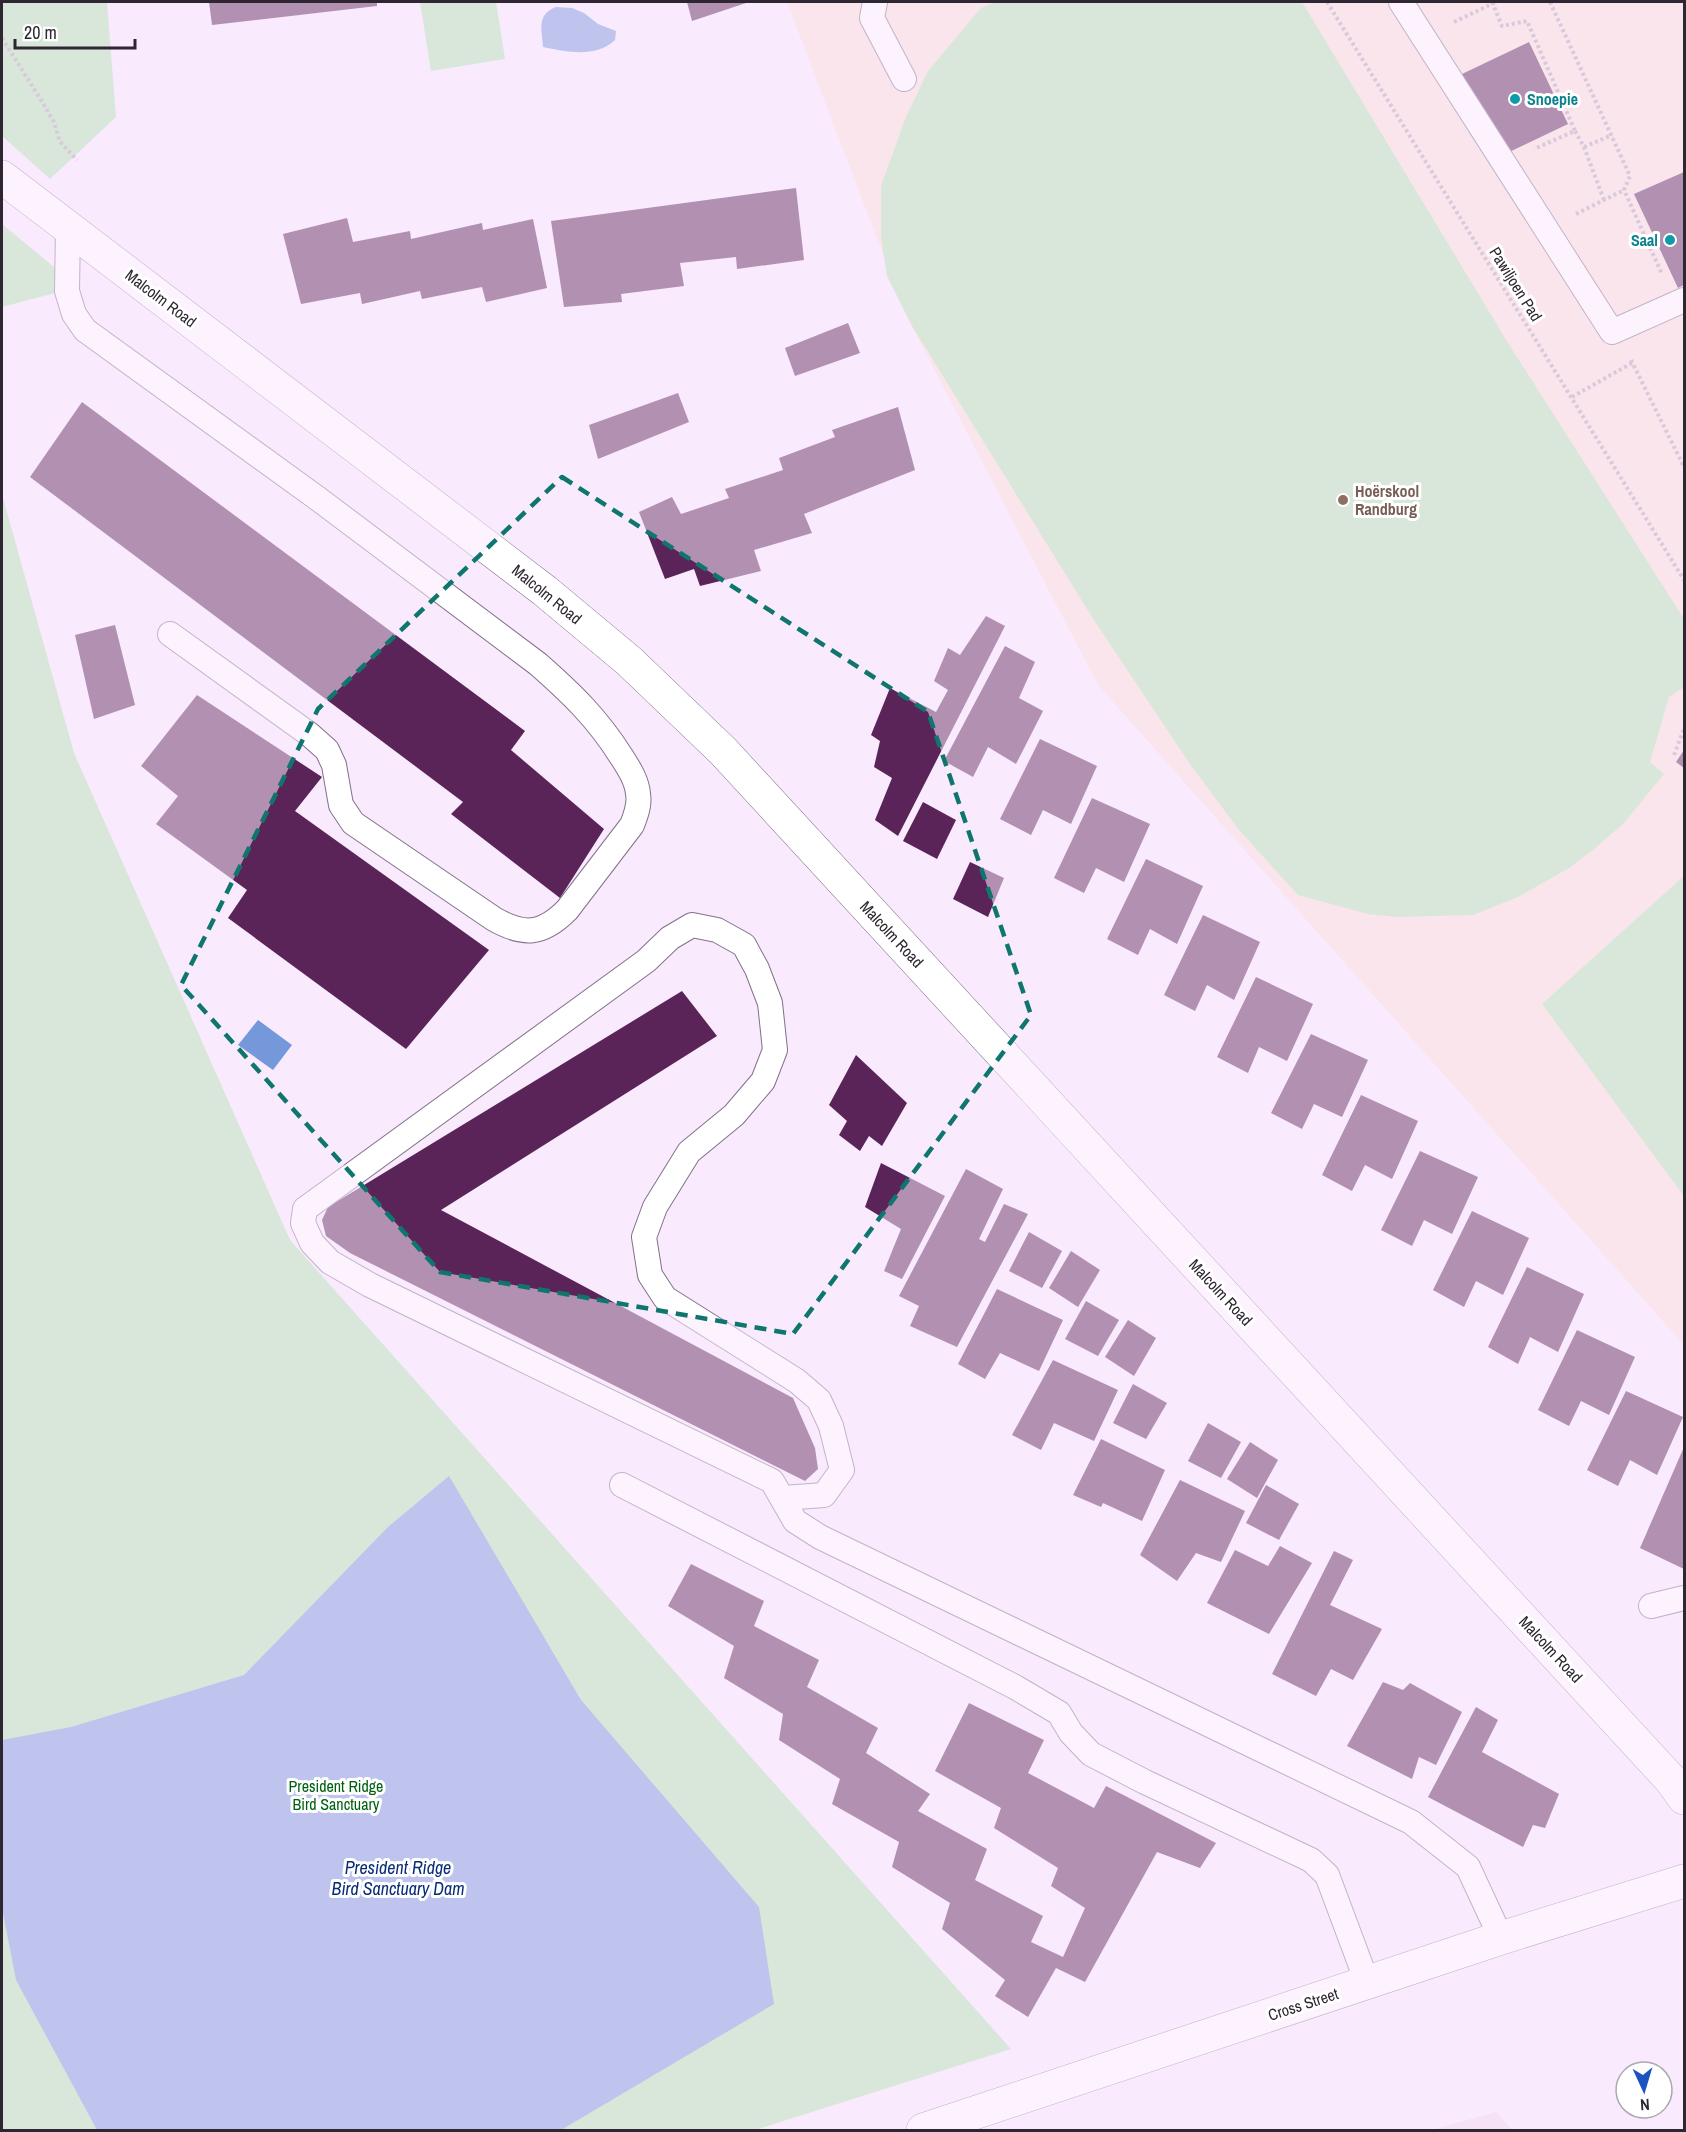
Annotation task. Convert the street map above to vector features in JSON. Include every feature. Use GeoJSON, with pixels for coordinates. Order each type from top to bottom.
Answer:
{"type":"FeatureCollection","features":[{"type":"Feature","properties":{"kind":"street","name":"Malcolm Road"},"geometry":{"type":"LineString","coordinates":[[2,177],[545,591],[628,661],[723,751],[1655,1762],[1684,1798]]}},
{"type":"Feature","properties":{"kind":"street","name":"Cross Street"},"geometry":{"type":"LineString","coordinates":[[923,2130],[1501,1938],[1684,1881]]}},
{"type":"Feature","properties":{"kind":"lane"},"geometry":{"type":"LineString","coordinates":[[875,2],[872,18],[904,80]]}},
{"type":"Feature","properties":{"kind":"lane"},"geometry":{"type":"LineString","coordinates":[[1401,2],[1612,332],[1680,302]]}},
{"type":"Feature","properties":{"kind":"lane"},"geometry":{"type":"LineString","coordinates":[[68,227],[67,291],[74,314],[85,330],[363,533],[538,664],[571,692],[604,729],[632,774],[638,793],[637,811],[632,825],[567,910],[555,922],[540,929],[512,929],[353,823],[341,805],[334,765],[327,750],[309,734],[170,634]]}},
{"type":"Feature","properties":{"kind":"lane"},"geometry":{"type":"LineString","coordinates":[[783,1498],[824,1496],[842,1470],[831,1426],[819,1400],[797,1381],[665,1298],[650,1275],[644,1237],[655,1207],[689,1152],[734,1114],[763,1081],[775,1050],[770,1003],[757,969],[744,945],[717,930],[692,925],[670,938],[646,961],[305,1209],[303,1223],[312,1243],[330,1262],[370,1285],[772,1481],[795,1521],[820,1537],[1411,1822],[1468,1867],[1501,1938]]}},
{"type":"Feature","properties":{"kind":"lane"},"geometry":{"type":"LineString","coordinates":[[622,1485],[1004,1682],[1059,1713],[1071,1733],[1091,1754],[1311,1860],[1327,1875],[1367,1982]]}},
{"type":"Feature","properties":{"kind":"lane"},"geometry":{"type":"LineString","coordinates":[[1651,1606],[1684,1598]]}},
{"type":"Feature","properties":{"kind":"path","name":"Pawiljoen Pad"},"geometry":{"type":"LineString","coordinates":[[1327,2],[1684,580]]}},
{"type":"Feature","properties":{"kind":"path"},"geometry":{"type":"LineString","coordinates":[[1424,37],[1494,2],[1503,26],[1527,21],[1584,147],[1604,200]]}},
{"type":"Feature","properties":{"kind":"path"},"geometry":{"type":"LineString","coordinates":[[1550,2],[1630,176],[1624,190],[1573,215]]}},
{"type":"Feature","properties":{"kind":"path"},"geometry":{"type":"LineString","coordinates":[[2,38],[54,122],[60,142],[77,160]]}},
{"type":"Feature","properties":{"kind":"path"},"geometry":{"type":"LineString","coordinates":[[1529,152],[1575,130]]}},
{"type":"Feature","properties":{"kind":"path"},"geometry":{"type":"LineString","coordinates":[[1584,147],[1612,135]]}},
{"type":"Feature","properties":{"kind":"path"},"geometry":{"type":"LineString","coordinates":[[1624,190],[1680,302]]}},
{"type":"Feature","properties":{"kind":"path"},"geometry":{"type":"LineString","coordinates":[[1612,332],[1632,363],[1684,466]]}},
{"type":"Feature","properties":{"kind":"path"},"geometry":{"type":"LineString","coordinates":[[1572,397],[1632,363]]}},
{"type":"Feature","properties":{"kind":"path"},"geometry":{"type":"LineString","coordinates":[[1674,755],[1684,729]]}},
{"type":"Feature","properties":{"kind":"highlighted area"},"geometry":{"type":"Polygon","coordinates":[[[562,477],[928,712],[1031,1015],[793,1334],[440,1272],[181,985],[318,709],[562,477]]]}},
{"type":"Feature","properties":{"kind":"shaded area","name":"Hoërskool Randburg"},"geometry":{"type":"Polygon","coordinates":[[[787,2],[1684,2],[1684,1345],[1098,685],[906,315],[787,2]]]}},
{"type":"Feature","properties":{"kind":"shaded area"},"geometry":{"type":"Polygon","coordinates":[[[1496,2112],[1512,2130],[1431,2130],[1496,2112]]]}},
{"type":"Feature","properties":{"kind":"green space"},"geometry":{"type":"Polygon","coordinates":[[[2,2],[107,2],[116,117],[50,179],[2,136],[2,2]]]}},
{"type":"Feature","properties":{"kind":"green space"},"geometry":{"type":"Polygon","coordinates":[[[420,2],[496,2],[505,59],[431,71],[420,2]]]}},
{"type":"Feature","properties":{"kind":"green space","name":"Hoërskool Randburg"},"geometry":{"type":"Polygon","coordinates":[[[996,2],[1302,2],[1508,343],[1684,619],[1684,687],[1669,697],[1650,762],[1664,774],[1623,824],[1569,868],[1518,897],[1473,915],[1396,917],[1368,914],[1298,895],[1239,830],[1190,764],[1092,617],[912,326],[887,276],[881,238],[881,186],[906,117],[928,71],[981,8],[996,2]]]}},
{"type":"Feature","properties":{"kind":"green space"},"geometry":{"type":"Polygon","coordinates":[[[2,224],[78,287],[2,307],[2,224]]]}},
{"type":"Feature","properties":{"kind":"green space","name":"President Ridge Bird Sanctuary"},"geometry":{"type":"Polygon","coordinates":[[[2,494],[74,753],[290,1240],[1011,2049],[755,2130],[2,2130],[2,494]]]}},
{"type":"Feature","properties":{"kind":"green space"},"geometry":{"type":"Polygon","coordinates":[[[1684,876],[1684,1196],[1542,1004],[1684,876]]]}},
{"type":"Feature","properties":{"kind":"water"},"geometry":{"type":"Polygon","coordinates":[[[556,7],[572,8],[584,13],[598,24],[616,31],[615,40],[599,49],[581,52],[543,47],[541,29],[543,18],[556,7]]]}},
{"type":"Feature","properties":{"kind":"water"},"geometry":{"type":"Polygon","coordinates":[[[258,1020],[292,1045],[273,1070],[238,1045],[258,1020]]]}},
{"type":"Feature","properties":{"kind":"water","name":"President Ridge Bird Sanctuary Dam"},"geometry":{"type":"Polygon","coordinates":[[[449,1476],[581,1700],[759,1907],[774,2004],[561,2130],[97,2130],[16,1980],[2,1908],[2,1740],[71,1727],[244,1675],[388,1527],[449,1476]]]}},
{"type":"Feature","properties":{"kind":"building"},"geometry":{"type":"Polygon","coordinates":[[[209,2],[377,2],[377,6],[212,25],[209,2]]]}},
{"type":"Feature","properties":{"kind":"building"},"geometry":{"type":"Polygon","coordinates":[[[687,2],[749,2],[692,21],[687,2]]]}},
{"type":"Feature","properties":{"kind":"building","name":"Snoepie"},"geometry":{"type":"Polygon","coordinates":[[[1529,42],[1568,124],[1501,156],[1462,74],[1529,42]]]}},
{"type":"Feature","properties":{"kind":"building","name":"Saal"},"geometry":{"type":"Polygon","coordinates":[[[1684,172],[1684,285],[1678,288],[1634,194],[1684,172]]]}},
{"type":"Feature","properties":{"kind":"building"},"geometry":{"type":"Polygon","coordinates":[[[796,188],[804,260],[737,269],[736,257],[680,263],[684,286],[621,294],[622,302],[564,307],[551,221],[796,188]]]}},
{"type":"Feature","properties":{"kind":"building"},"geometry":{"type":"Polygon","coordinates":[[[347,218],[353,242],[410,231],[411,239],[482,223],[483,230],[533,219],[547,288],[486,302],[482,287],[422,299],[420,291],[362,304],[360,293],[301,304],[283,234],[347,218]]]}},
{"type":"Feature","properties":{"kind":"building"},"geometry":{"type":"Polygon","coordinates":[[[848,323],[860,353],[795,376],[785,348],[848,323]]]}},
{"type":"Feature","properties":{"kind":"building"},"geometry":{"type":"Polygon","coordinates":[[[678,393],[689,422],[598,459],[589,425],[678,393]]]}},
{"type":"Feature","properties":{"kind":"building"},"geometry":{"type":"Polygon","coordinates":[[[82,402],[525,731],[511,750],[604,829],[560,898],[451,814],[463,802],[30,477],[82,402]]]}},
{"type":"Feature","properties":{"kind":"building"},"geometry":{"type":"Polygon","coordinates":[[[898,407],[915,470],[804,514],[812,533],[754,550],[761,571],[700,586],[694,569],[665,579],[639,512],[672,497],[681,514],[729,498],[725,489],[783,470],[779,458],[835,437],[832,430],[898,407]]]}},
{"type":"Feature","properties":{"kind":"building"},"geometry":{"type":"Polygon","coordinates":[[[986,616],[1005,626],[898,836],[875,820],[892,778],[874,767],[880,741],[871,735],[890,688],[936,712],[948,690],[934,681],[948,648],[960,655],[986,616]]]}},
{"type":"Feature","properties":{"kind":"building"},"geometry":{"type":"Polygon","coordinates":[[[115,625],[135,705],[94,719],[75,635],[115,625]]]}},
{"type":"Feature","properties":{"kind":"building"},"geometry":{"type":"Polygon","coordinates":[[[1005,646],[1035,662],[1019,698],[1043,711],[1016,764],[988,747],[973,777],[944,761],[1005,646]]]}},
{"type":"Feature","properties":{"kind":"building"},"geometry":{"type":"Polygon","coordinates":[[[197,695],[322,777],[295,811],[489,950],[406,1049],[228,918],[247,890],[156,824],[178,796],[141,766],[197,695]]]}},
{"type":"Feature","properties":{"kind":"building"},"geometry":{"type":"Polygon","coordinates":[[[1040,739],[1097,766],[1071,824],[1043,810],[1031,835],[1000,819],[1040,739]]]}},
{"type":"Feature","properties":{"kind":"building"},"geometry":{"type":"Polygon","coordinates":[[[1684,750],[1684,768],[1676,762],[1684,750]]]}},
{"type":"Feature","properties":{"kind":"building"},"geometry":{"type":"Polygon","coordinates":[[[1092,798],[1150,824],[1124,882],[1096,868],[1084,893],[1054,878],[1092,798]]]}},
{"type":"Feature","properties":{"kind":"building"},"geometry":{"type":"Polygon","coordinates":[[[923,802],[956,820],[937,859],[903,841],[923,802]]]}},
{"type":"Feature","properties":{"kind":"building"},"geometry":{"type":"Polygon","coordinates":[[[1146,859],[1203,886],[1177,944],[1150,929],[1138,955],[1107,939],[1146,859]]]}},
{"type":"Feature","properties":{"kind":"building"},"geometry":{"type":"Polygon","coordinates":[[[970,862],[1004,878],[988,917],[953,899],[970,862]]]}},
{"type":"Feature","properties":{"kind":"building"},"geometry":{"type":"Polygon","coordinates":[[[1203,915],[1260,942],[1234,1000],[1207,985],[1195,1011],[1164,995],[1203,915]]]}},
{"type":"Feature","properties":{"kind":"building"},"geometry":{"type":"Polygon","coordinates":[[[1256,977],[1313,1004],[1287,1061],[1259,1047],[1248,1073],[1217,1057],[1256,977]]]}},
{"type":"Feature","properties":{"kind":"building"},"geometry":{"type":"Polygon","coordinates":[[[682,991],[717,1036],[441,1210],[793,1398],[815,1448],[818,1469],[805,1481],[350,1253],[326,1236],[322,1220],[328,1207],[682,991]]]}},
{"type":"Feature","properties":{"kind":"building"},"geometry":{"type":"Polygon","coordinates":[[[1311,1034],[1368,1060],[1342,1117],[1314,1104],[1302,1129],[1271,1113],[1311,1034]]]}},
{"type":"Feature","properties":{"kind":"building"},"geometry":{"type":"Polygon","coordinates":[[[856,1055],[907,1103],[882,1146],[869,1136],[860,1151],[839,1135],[847,1121],[829,1105],[856,1055]]]}},
{"type":"Feature","properties":{"kind":"building"},"geometry":{"type":"Polygon","coordinates":[[[1361,1095],[1418,1121],[1392,1179],[1365,1165],[1352,1191],[1322,1175],[1361,1095]]]}},
{"type":"Feature","properties":{"kind":"building"},"geometry":{"type":"Polygon","coordinates":[[[1420,1151],[1478,1177],[1452,1234],[1424,1220],[1412,1246],[1381,1230],[1420,1151]]]}},
{"type":"Feature","properties":{"kind":"building"},"geometry":{"type":"Polygon","coordinates":[[[881,1163],[945,1196],[902,1279],[884,1271],[901,1229],[865,1207],[881,1163]]]}},
{"type":"Feature","properties":{"kind":"building"},"geometry":{"type":"Polygon","coordinates":[[[966,1169],[1003,1189],[979,1239],[985,1242],[1004,1204],[1028,1214],[957,1347],[910,1326],[919,1306],[899,1296],[966,1169]]]}},
{"type":"Feature","properties":{"kind":"building"},"geometry":{"type":"Polygon","coordinates":[[[1472,1211],[1529,1238],[1503,1295],[1476,1281],[1464,1307],[1433,1290],[1472,1211]]]}},
{"type":"Feature","properties":{"kind":"building"},"geometry":{"type":"Polygon","coordinates":[[[1029,1232],[1062,1251],[1042,1288],[1009,1271],[1029,1232]]]}},
{"type":"Feature","properties":{"kind":"building"},"geometry":{"type":"Polygon","coordinates":[[[1071,1251],[1100,1270],[1078,1307],[1049,1288],[1071,1251]]]}},
{"type":"Feature","properties":{"kind":"building"},"geometry":{"type":"Polygon","coordinates":[[[1527,1267],[1584,1294],[1558,1352],[1530,1337],[1518,1364],[1488,1347],[1527,1267]]]}},
{"type":"Feature","properties":{"kind":"building"},"geometry":{"type":"Polygon","coordinates":[[[997,1289],[1063,1320],[1039,1371],[1000,1353],[985,1379],[958,1364],[997,1289]]]}},
{"type":"Feature","properties":{"kind":"building"},"geometry":{"type":"Polygon","coordinates":[[[1086,1301],[1119,1320],[1098,1356],[1065,1339],[1086,1301]]]}},
{"type":"Feature","properties":{"kind":"building"},"geometry":{"type":"Polygon","coordinates":[[[1128,1320],[1156,1338],[1134,1376],[1105,1357],[1128,1320]]]}},
{"type":"Feature","properties":{"kind":"building"},"geometry":{"type":"Polygon","coordinates":[[[1577,1330],[1635,1357],[1609,1415],[1581,1401],[1569,1426],[1538,1410],[1577,1330]]]}},
{"type":"Feature","properties":{"kind":"building"},"geometry":{"type":"Polygon","coordinates":[[[1053,1360],[1118,1390],[1094,1441],[1054,1423],[1041,1450],[1012,1435],[1053,1360]]]}},
{"type":"Feature","properties":{"kind":"building"},"geometry":{"type":"Polygon","coordinates":[[[1133,1384],[1167,1403],[1146,1439],[1113,1423],[1133,1384]]]}},
{"type":"Feature","properties":{"kind":"building"},"geometry":{"type":"Polygon","coordinates":[[[1626,1391],[1683,1417],[1657,1475],[1630,1460],[1618,1486],[1587,1470],[1626,1391]]]}},
{"type":"Feature","properties":{"kind":"building"},"geometry":{"type":"Polygon","coordinates":[[[1208,1423],[1241,1442],[1221,1478],[1188,1461],[1208,1423]]]}},
{"type":"Feature","properties":{"kind":"building"},"geometry":{"type":"Polygon","coordinates":[[[1101,1439],[1165,1470],[1142,1521],[1103,1503],[1101,1507],[1073,1495],[1101,1439]]]}},
{"type":"Feature","properties":{"kind":"building"},"geometry":{"type":"Polygon","coordinates":[[[1250,1442],[1278,1460],[1257,1498],[1227,1479],[1250,1442]]]}},
{"type":"Feature","properties":{"kind":"building"},"geometry":{"type":"Polygon","coordinates":[[[1684,1447],[1684,1569],[1640,1548],[1684,1447]]]}},
{"type":"Feature","properties":{"kind":"building"},"geometry":{"type":"Polygon","coordinates":[[[1180,1480],[1245,1511],[1221,1562],[1196,1553],[1177,1581],[1140,1555],[1180,1480]]]}},
{"type":"Feature","properties":{"kind":"building"},"geometry":{"type":"Polygon","coordinates":[[[1266,1485],[1299,1504],[1279,1540],[1246,1523],[1266,1485]]]}},
{"type":"Feature","properties":{"kind":"building"},"geometry":{"type":"Polygon","coordinates":[[[1280,1546],[1312,1563],[1269,1634],[1207,1603],[1235,1550],[1268,1566],[1280,1546]]]}},
{"type":"Feature","properties":{"kind":"building"},"geometry":{"type":"Polygon","coordinates":[[[1334,1551],[1353,1560],[1330,1605],[1382,1629],[1353,1680],[1331,1669],[1316,1696],[1272,1674],[1334,1551]]]}},
{"type":"Feature","properties":{"kind":"building"},"geometry":{"type":"Polygon","coordinates":[[[691,1564],[764,1601],[754,1626],[819,1660],[807,1687],[878,1728],[866,1753],[930,1794],[918,1811],[987,1849],[975,1880],[1043,1916],[1031,1942],[1063,1957],[1085,1908],[1051,1886],[1058,1868],[994,1828],[1001,1808],[935,1771],[969,1703],[1044,1740],[1028,1773],[1094,1808],[1106,1786],[1216,1843],[1200,1868],[1157,1852],[1085,1982],[1056,1968],[1028,2017],[995,1996],[1005,1980],[942,1929],[950,1903],[892,1867],[899,1842],[832,1804],[840,1779],[779,1740],[783,1714],[724,1678],[734,1646],[668,1606],[691,1564]]]}},
{"type":"Feature","properties":{"kind":"building"},"geometry":{"type":"Polygon","coordinates":[[[1383,1682],[1403,1690],[1410,1683],[1462,1712],[1436,1765],[1419,1757],[1412,1779],[1347,1746],[1383,1682]]]}},
{"type":"Feature","properties":{"kind":"building"},"geometry":{"type":"Polygon","coordinates":[[[1476,1707],[1498,1720],[1482,1752],[1559,1794],[1545,1828],[1533,1825],[1523,1847],[1428,1797],[1476,1707]]]}},
{"type":"Feature","properties":{"kind":"place","name":"Snoepie"},"geometry":{"type":"Point","coordinates":[1515,99]}},
{"type":"Feature","properties":{"kind":"place","name":"Saal"},"geometry":{"type":"Point","coordinates":[1670,240]}},
{"type":"Feature","properties":{"kind":"place","name":"Hoërskool Randburg"},"geometry":{"type":"Point","coordinates":[1343,500]}}]}
